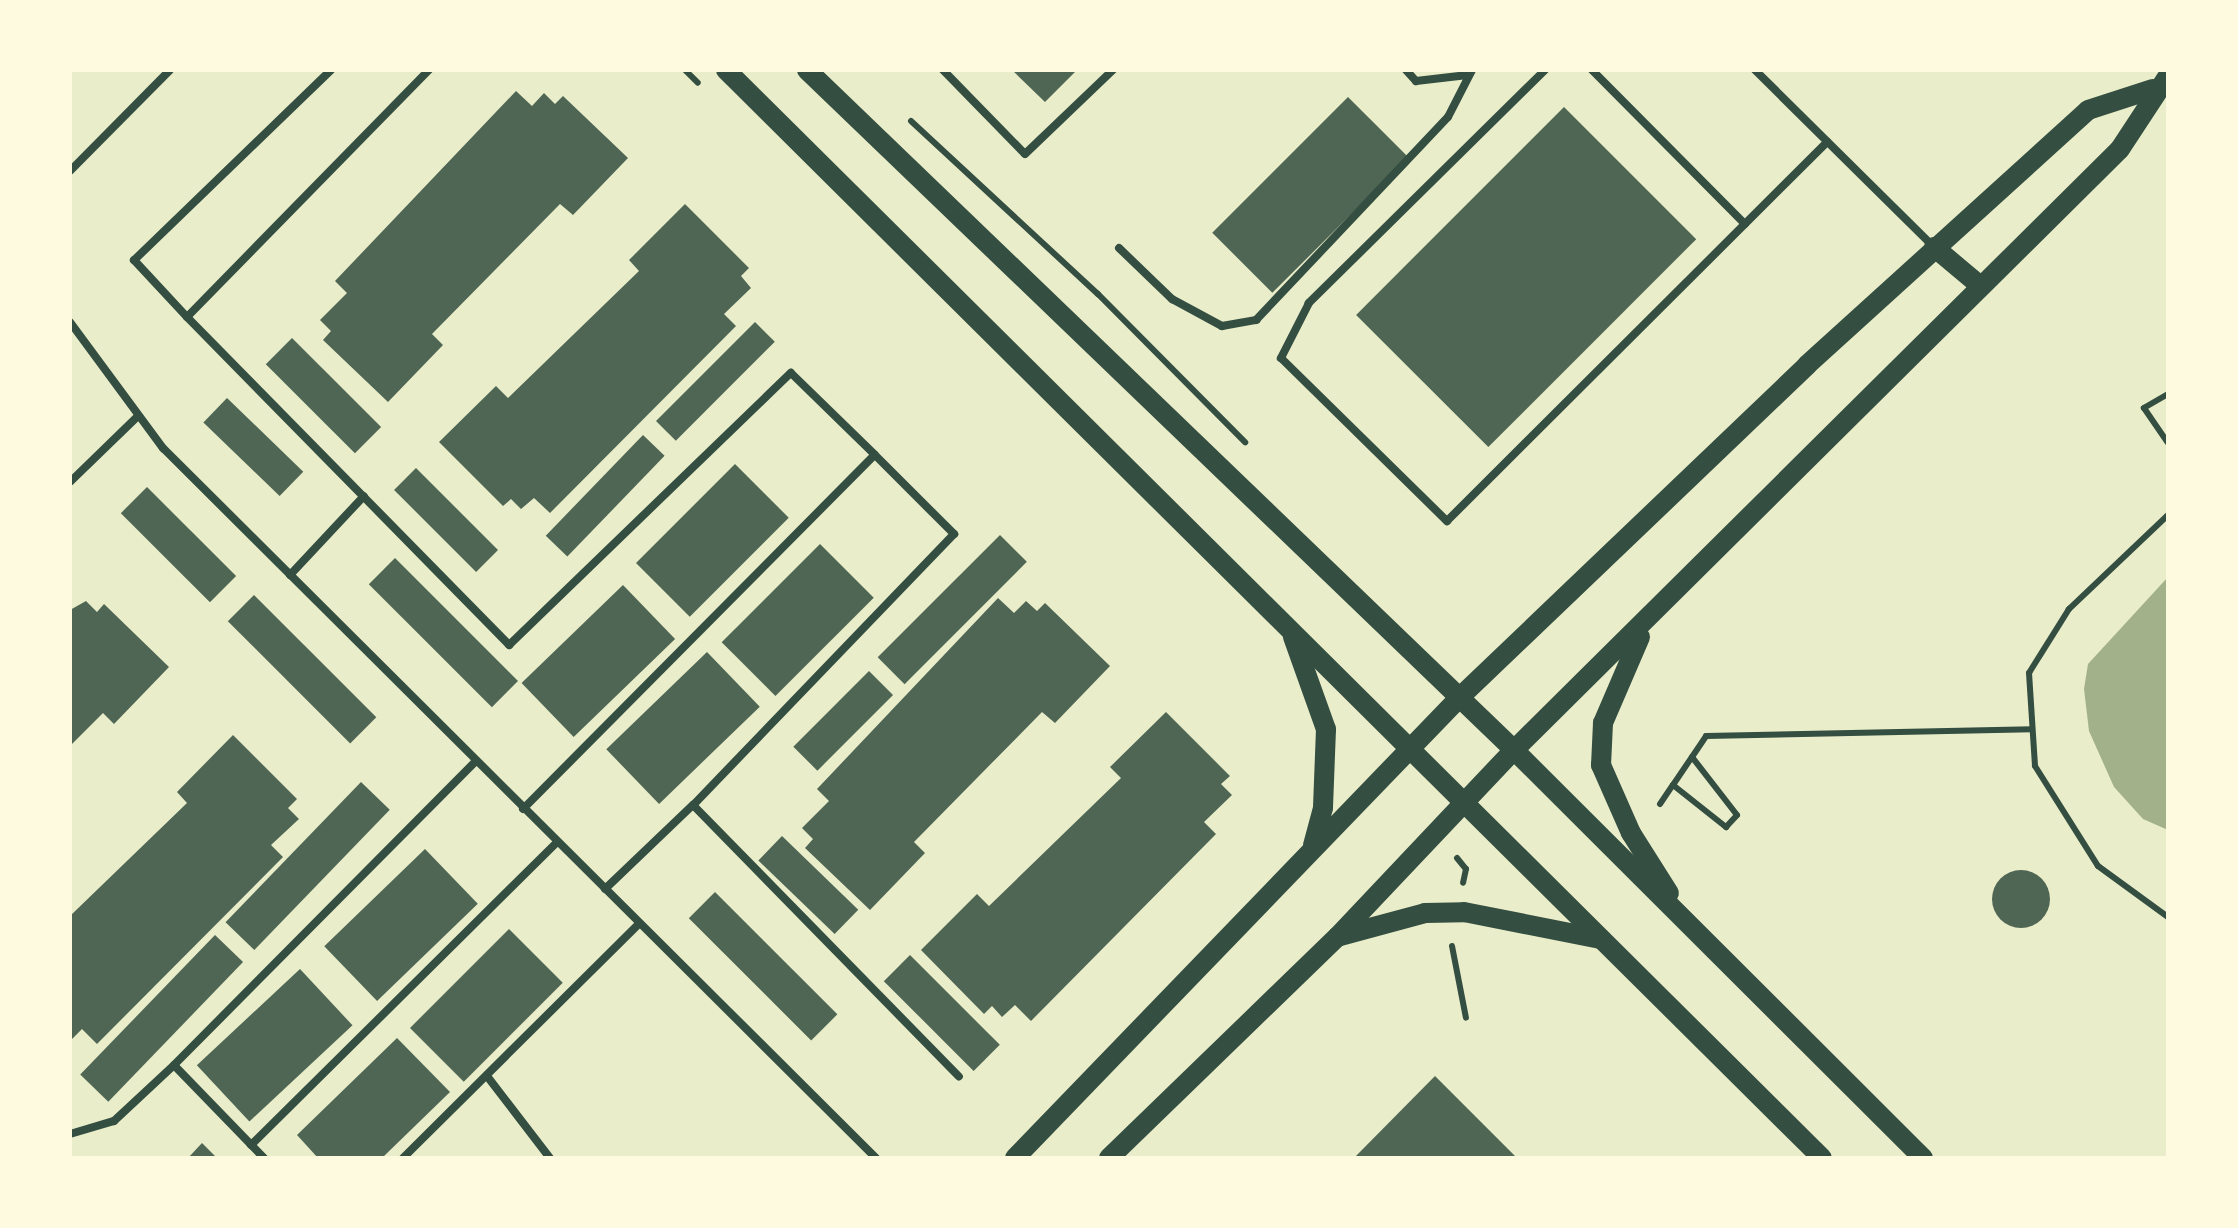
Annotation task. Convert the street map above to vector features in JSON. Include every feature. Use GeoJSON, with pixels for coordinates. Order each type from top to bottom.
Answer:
{"type":"FeatureCollection","features":[{"type":"Feature","properties":{"kind":"main road"},"geometry":{"type":"LineString","coordinates":[[726,70],[1822,1158]]}},
{"type":"Feature","properties":{"kind":"main road"},"geometry":{"type":"LineString","coordinates":[[807,70],[1514,750],[1923,1158]]}},
{"type":"Feature","properties":{"kind":"main road"},"geometry":{"type":"LineString","coordinates":[[1015,1158],[1458,698],[1934,248],[2088,110],[2161,82]]}},
{"type":"Feature","properties":{"kind":"main road"},"geometry":{"type":"LineString","coordinates":[[1109,1158],[1338,936],[1514,750],[1648,621],[1978,284],[2120,149],[2161,82]]}},
{"type":"Feature","properties":{"kind":"main road"},"geometry":{"type":"LineString","coordinates":[[1934,248],[1978,284]]}},
{"type":"Feature","properties":{"kind":"main road"},"geometry":{"type":"LineString","coordinates":[[1648,621],[1603,722],[1601,765],[1630,833],[1689,924]]}},
{"type":"Feature","properties":{"kind":"main road"},"geometry":{"type":"LineString","coordinates":[[1288,626],[1326,729],[1323,808],[1311,852]]}},
{"type":"Feature","properties":{"kind":"main road"},"geometry":{"type":"LineString","coordinates":[[1338,936],[1398,918],[1464,912],[1602,939]]}},
{"type":"Feature","properties":{"kind":"lane"},"geometry":{"type":"LineString","coordinates":[[70,172],[170,70]]}},
{"type":"Feature","properties":{"kind":"lane"},"geometry":{"type":"LineString","coordinates":[[331,70],[134,260],[509,645],[790,373],[954,534],[693,805],[605,889]]}},
{"type":"Feature","properties":{"kind":"lane"},"geometry":{"type":"LineString","coordinates":[[187,317],[428,70]]}},
{"type":"Feature","properties":{"kind":"lane"},"geometry":{"type":"LineString","coordinates":[[943,70],[1024,154],[1114,70]]}},
{"type":"Feature","properties":{"kind":"lane"},"geometry":{"type":"LineString","coordinates":[[1406,70],[1416,80],[1470,72]]}},
{"type":"Feature","properties":{"kind":"lane"},"geometry":{"type":"LineString","coordinates":[[1546,70],[1309,302],[1282,358],[1447,521],[1827,142]]}},
{"type":"Feature","properties":{"kind":"lane"},"geometry":{"type":"LineString","coordinates":[[1592,70],[1744,224]]}},
{"type":"Feature","properties":{"kind":"lane"},"geometry":{"type":"LineString","coordinates":[[1755,70],[1934,248]]}},
{"type":"Feature","properties":{"kind":"lane"},"geometry":{"type":"LineString","coordinates":[[1119,248],[1172,298],[1222,326],[1256,320],[1448,117],[1470,72]]}},
{"type":"Feature","properties":{"kind":"lane"},"geometry":{"type":"LineString","coordinates":[[70,322],[136,418],[556,843],[876,1158]]}},
{"type":"Feature","properties":{"kind":"lane"},"geometry":{"type":"LineString","coordinates":[[70,482],[136,418]]}},
{"type":"Feature","properties":{"kind":"lane"},"geometry":{"type":"LineString","coordinates":[[523,809],[875,456]]}},
{"type":"Feature","properties":{"kind":"lane"},"geometry":{"type":"LineString","coordinates":[[290,575],[364,496]]}},
{"type":"Feature","properties":{"kind":"lane"},"geometry":{"type":"LineString","coordinates":[[70,1134],[114,1121],[476,761]]}},
{"type":"Feature","properties":{"kind":"lane"},"geometry":{"type":"LineString","coordinates":[[693,805],[959,1077]]}},
{"type":"Feature","properties":{"kind":"lane"},"geometry":{"type":"LineString","coordinates":[[252,1145],[556,843]]}},
{"type":"Feature","properties":{"kind":"lane"},"geometry":{"type":"LineString","coordinates":[[403,1158],[639,924]]}},
{"type":"Feature","properties":{"kind":"lane"},"geometry":{"type":"LineString","coordinates":[[174,1065],[264,1158]]}},
{"type":"Feature","properties":{"kind":"lane"},"geometry":{"type":"LineString","coordinates":[[487,1076],[550,1158]]}},
{"type":"Feature","properties":{"kind":"path"},"geometry":{"type":"LineString","coordinates":[[2168,394],[2144,408],[2168,443]]}},
{"type":"Feature","properties":{"kind":"path"},"geometry":{"type":"LineString","coordinates":[[2168,515],[2068,609],[2029,673],[2035,766],[2098,866],[2168,917]]}},
{"type":"Feature","properties":{"kind":"path"},"geometry":{"type":"LineString","coordinates":[[1660,804],[1706,736],[2032,730]]}},
{"type":"Feature","properties":{"kind":"path"},"geometry":{"type":"LineString","coordinates":[[1673,785],[1726,827],[1737,815],[1692,756]]}},
{"type":"Feature","properties":{"kind":"path"},"geometry":{"type":"LineString","coordinates":[[1456,858],[1466,868]]}},
{"type":"Feature","properties":{"kind":"path"},"geometry":{"type":"LineString","coordinates":[[1462,888],[1466,868],[1474,861]]}},
{"type":"Feature","properties":{"kind":"path"},"geometry":{"type":"LineString","coordinates":[[1452,946],[1466,1018]]}},
{"type":"Feature","properties":{"kind":"shaded area"},"geometry":{"type":"Polygon","coordinates":[[[2168,577],[2168,830],[2143,819],[2114,787],[2089,731],[2084,689],[2088,664],[2168,577]]]}},
{"type":"Feature","properties":{"kind":"building"},"geometry":{"type":"Polygon","coordinates":[[[1012,70],[1077,70],[1045,102],[1012,70]]]}},
{"type":"Feature","properties":{"kind":"building"},"geometry":{"type":"Polygon","coordinates":[[[516,91],[532,106],[544,93],[555,104],[563,96],[628,158],[573,215],[560,204],[432,334],[443,345],[388,402],[323,340],[331,331],[320,320],[347,293],[335,281],[516,91]]]}},
{"type":"Feature","properties":{"kind":"building"},"geometry":{"type":"Polygon","coordinates":[[[1348,97],[1408,157],[1272,293],[1212,233],[1348,97]]]}},
{"type":"Feature","properties":{"kind":"building"},"geometry":{"type":"Polygon","coordinates":[[[1564,107],[1696,239],[1488,447],[1356,315],[1564,107]]]}},
{"type":"Feature","properties":{"kind":"building"},"geometry":{"type":"Polygon","coordinates":[[[685,204],[749,268],[741,276],[751,288],[724,314],[736,326],[550,513],[534,498],[521,509],[511,499],[503,506],[439,442],[496,386],[508,398],[639,271],[629,260],[685,204]]]}},
{"type":"Feature","properties":{"kind":"building"},"geometry":{"type":"Polygon","coordinates":[[[755,322],[775,342],[676,441],[656,421],[755,322]]]}},
{"type":"Feature","properties":{"kind":"building"},"geometry":{"type":"Polygon","coordinates":[[[292,338],[381,427],[355,453],[266,364],[292,338]]]}},
{"type":"Feature","properties":{"kind":"building"},"geometry":{"type":"Polygon","coordinates":[[[227,398],[303,472],[280,496],[203,422],[227,398]]]}},
{"type":"Feature","properties":{"kind":"building"},"geometry":{"type":"Polygon","coordinates":[[[643,435],[665,456],[567,557],[546,536],[643,435]]]}},
{"type":"Feature","properties":{"kind":"building"},"geometry":{"type":"Polygon","coordinates":[[[735,464],[789,518],[690,617],[636,563],[735,464]]]}},
{"type":"Feature","properties":{"kind":"building"},"geometry":{"type":"Polygon","coordinates":[[[416,468],[498,550],[476,572],[394,490],[416,468]]]}},
{"type":"Feature","properties":{"kind":"building"},"geometry":{"type":"Polygon","coordinates":[[[147,487],[236,576],[210,602],[121,513],[147,487]]]}},
{"type":"Feature","properties":{"kind":"building"},"geometry":{"type":"Polygon","coordinates":[[[1000,535],[1027,562],[905,684],[878,657],[1000,535]]]}},
{"type":"Feature","properties":{"kind":"building"},"geometry":{"type":"Polygon","coordinates":[[[820,544],[874,598],[775,696],[722,642],[820,544]]]}},
{"type":"Feature","properties":{"kind":"building"},"geometry":{"type":"Polygon","coordinates":[[[395,558],[518,681],[492,707],[369,584],[395,558]]]}},
{"type":"Feature","properties":{"kind":"building"},"geometry":{"type":"Polygon","coordinates":[[[623,585],[675,639],[574,737],[522,683],[623,585]]]}},
{"type":"Feature","properties":{"kind":"building"},"geometry":{"type":"Polygon","coordinates":[[[254,595],[376,717],[350,743],[228,621],[254,595]]]}},
{"type":"Feature","properties":{"kind":"building"},"geometry":{"type":"Polygon","coordinates":[[[998,598],[1014,613],[1026,601],[1037,611],[1045,603],[1110,666],[1055,723],[1042,712],[914,842],[925,853],[870,910],[805,848],[813,839],[802,828],[829,801],[817,789],[998,598]]]}},
{"type":"Feature","properties":{"kind":"building"},"geometry":{"type":"Polygon","coordinates":[[[86,601],[97,612],[104,604],[169,667],[114,724],[103,713],[70,746],[70,610],[86,601]]]}},
{"type":"Feature","properties":{"kind":"building"},"geometry":{"type":"Polygon","coordinates":[[[707,652],[760,707],[659,804],[606,749],[707,652]]]}},
{"type":"Feature","properties":{"kind":"building"},"geometry":{"type":"Polygon","coordinates":[[[869,671],[893,695],[817,771],[793,747],[869,671]]]}},
{"type":"Feature","properties":{"kind":"building"},"geometry":{"type":"Polygon","coordinates":[[[1166,712],[1230,776],[1221,784],[1232,795],[1204,822],[1216,834],[1031,1021],[1015,1005],[1002,1017],[992,1006],[984,1014],[921,950],[977,894],[989,906],[1121,778],[1110,767],[1166,712]]]}},
{"type":"Feature","properties":{"kind":"building"},"geometry":{"type":"Polygon","coordinates":[[[233,735],[297,799],[288,808],[299,819],[271,845],[283,857],[97,1044],[82,1029],[70,1041],[70,916],[187,803],[177,792],[233,735]]]}},
{"type":"Feature","properties":{"kind":"building"},"geometry":{"type":"Polygon","coordinates":[[[361,782],[390,810],[254,950],[226,922],[361,782]]]}},
{"type":"Feature","properties":{"kind":"building"},"geometry":{"type":"Polygon","coordinates":[[[782,836],[858,910],[835,934],[758,860],[782,836]]]}},
{"type":"Feature","properties":{"kind":"building"},"geometry":{"type":"Polygon","coordinates":[[[425,849],[478,904],[377,1001],[324,946],[425,849]]]}},
{"type":"Feature","properties":{"kind":"building"},"geometry":{"type":"Polygon","coordinates":[[[2021,870],[2041,879],[2050,899],[2041,919],[2021,928],[2001,919],[1992,899],[2001,879],[2021,870]]]}},
{"type":"Feature","properties":{"kind":"building"},"geometry":{"type":"Polygon","coordinates":[[[715,892],[837,1014],[811,1040],[689,918],[715,892]]]}},
{"type":"Feature","properties":{"kind":"building"},"geometry":{"type":"Polygon","coordinates":[[[509,929],[563,983],[464,1082],[410,1028],[509,929]]]}},
{"type":"Feature","properties":{"kind":"building"},"geometry":{"type":"Polygon","coordinates":[[[215,935],[243,962],[108,1102],[80,1075],[215,935]]]}},
{"type":"Feature","properties":{"kind":"building"},"geometry":{"type":"Polygon","coordinates":[[[910,955],[1000,1045],[974,1071],[884,981],[910,955]]]}},
{"type":"Feature","properties":{"kind":"building"},"geometry":{"type":"Polygon","coordinates":[[[300,969],[353,1025],[249,1121],[197,1065],[300,969]]]}},
{"type":"Feature","properties":{"kind":"building"},"geometry":{"type":"Polygon","coordinates":[[[397,1038],[450,1092],[382,1158],[318,1158],[297,1135],[397,1038]]]}},
{"type":"Feature","properties":{"kind":"building"},"geometry":{"type":"Polygon","coordinates":[[[1435,1076],[1517,1158],[1354,1158],[1435,1076]]]}},
{"type":"Feature","properties":{"kind":"building"},"geometry":{"type":"Polygon","coordinates":[[[202,1143],[217,1158],[188,1158],[202,1143]]]}}]}
